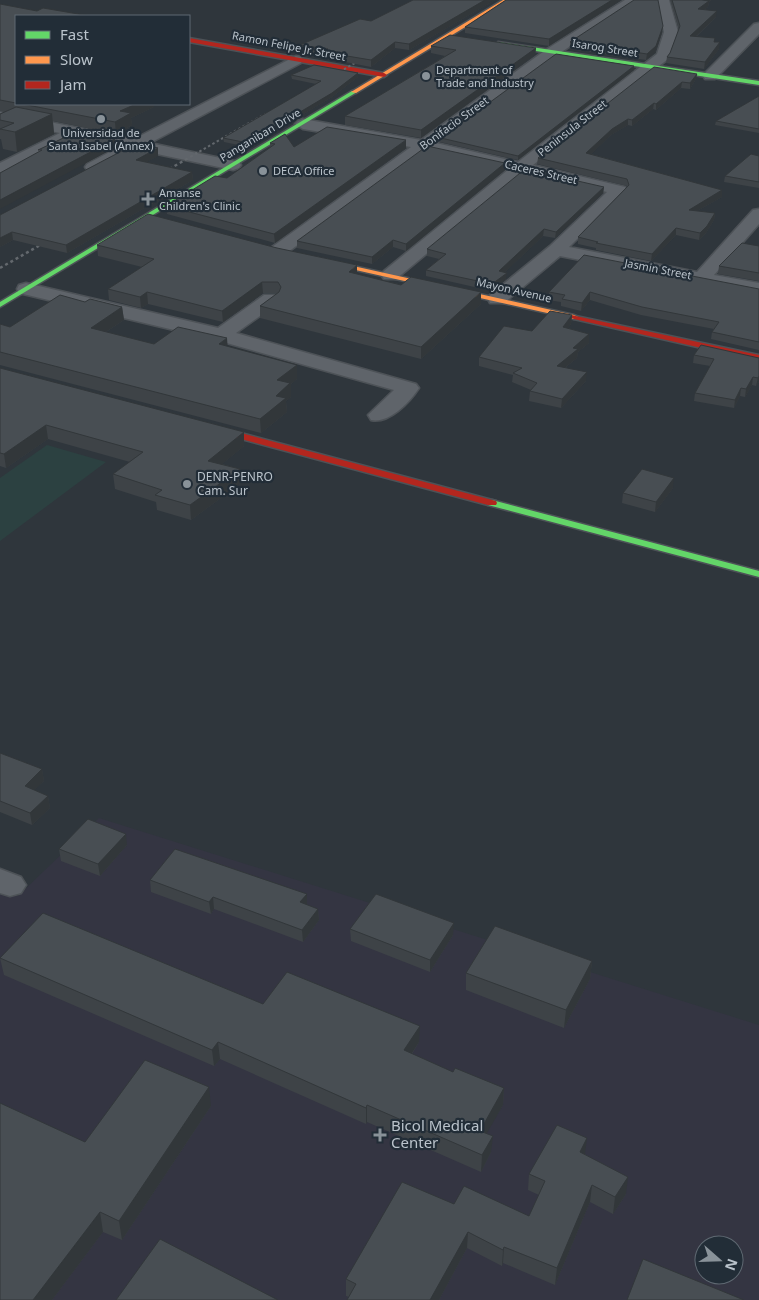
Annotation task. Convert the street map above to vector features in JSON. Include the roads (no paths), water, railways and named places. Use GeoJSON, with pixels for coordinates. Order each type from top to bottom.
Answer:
{"type":"FeatureCollection","features":[{"type":"Feature","properties":{"kind":"street","name":"Panganiban Drive"},"geometry":{"type":"LineString","coordinates":[[0,305],[507,0]]}},
{"type":"Feature","properties":{"kind":"street","name":"Bonifacio Street"},"geometry":{"type":"LineString","coordinates":[[273,250],[423,146],[552,52],[633,0]]}},
{"type":"Feature","properties":{"kind":"street","name":"Peninsula Street"},"geometry":{"type":"LineString","coordinates":[[390,274],[663,56],[671,32],[663,0]]}},
{"type":"Feature","properties":{"kind":"street"},"geometry":{"type":"LineString","coordinates":[[710,76],[759,27]]}},
{"type":"Feature","properties":{"kind":"street"},"geometry":{"type":"LineString","coordinates":[[447,36],[466,39]]}},
{"type":"Feature","properties":{"kind":"street","name":"Ramon Felipe Jr. Street"},"geometry":{"type":"LineString","coordinates":[[190,40],[384,75]]}},
{"type":"Feature","properties":{"kind":"street","name":"Isarog Street"},"geometry":{"type":"LineString","coordinates":[[485,42],[759,83]]}},
{"type":"Feature","properties":{"kind":"street"},"geometry":{"type":"LineString","coordinates":[[75,177],[296,60]]}},
{"type":"Feature","properties":{"kind":"street"},"geometry":{"type":"LineString","coordinates":[[0,116],[233,165]]}},
{"type":"Feature","properties":{"kind":"street","name":"Caceres Street"},"geometry":{"type":"LineString","coordinates":[[302,124],[423,146],[619,190],[556,250],[497,299]]}},
{"type":"Feature","properties":{"kind":"street"},"geometry":{"type":"LineString","coordinates":[[0,169],[74,132]]}},
{"type":"Feature","properties":{"kind":"street"},"geometry":{"type":"LineString","coordinates":[[702,277],[759,214]]}},
{"type":"Feature","properties":{"kind":"street"},"geometry":{"type":"LineString","coordinates":[[147,218],[165,222]]}},
{"type":"Feature","properties":{"kind":"street","name":"Mayon Avenue"},"geometry":{"type":"LineString","coordinates":[[273,250],[390,274],[759,358]]}},
{"type":"Feature","properties":{"kind":"street","name":"Jasmin Street"},"geometry":{"type":"LineString","coordinates":[[556,250],[759,289]]}},
{"type":"Feature","properties":{"kind":"street"},"geometry":{"type":"LineString","coordinates":[[26,289],[221,335],[409,388],[380,415]]}},
{"type":"Feature","properties":{"kind":"street"},"geometry":{"type":"LineString","coordinates":[[221,335],[271,299]]}},
{"type":"Feature","properties":{"kind":"street"},"geometry":{"type":"LineString","coordinates":[[192,423],[759,574]]}},
{"type":"Feature","properties":{"kind":"railway"},"geometry":{"type":"LineString","coordinates":[[331,77],[365,57]]}},
{"type":"Feature","properties":{"kind":"railway"},"geometry":{"type":"LineString","coordinates":[[195,154],[265,114]]}},
{"type":"Feature","properties":{"kind":"railway"},"geometry":{"type":"LineString","coordinates":[[159,175],[197,153]]}},
{"type":"Feature","properties":{"kind":"railway"},"geometry":{"type":"LineString","coordinates":[[0,268],[49,240]]}},
{"type":"Feature","properties":{"kind":"place","name":"Department of Trade and Industry"},"geometry":{"type":"Point","coordinates":[426,76]}},
{"type":"Feature","properties":{"kind":"place","name":"Universidad de Santa Isabel (Annex)"},"geometry":{"type":"Point","coordinates":[101,119]}},
{"type":"Feature","properties":{"kind":"place","name":"DECA Office"},"geometry":{"type":"Point","coordinates":[263,171]}},
{"type":"Feature","properties":{"kind":"place","name":"Amanse Children's Clinic"},"geometry":{"type":"Point","coordinates":[148,199]}},
{"type":"Feature","properties":{"kind":"place","name":"DENR-PENRO Cam. Sur"},"geometry":{"type":"Point","coordinates":[187,484]}},
{"type":"Feature","properties":{"kind":"place","name":"Bicol Medical Center"},"geometry":{"type":"Point","coordinates":[380,1135]}}]}
